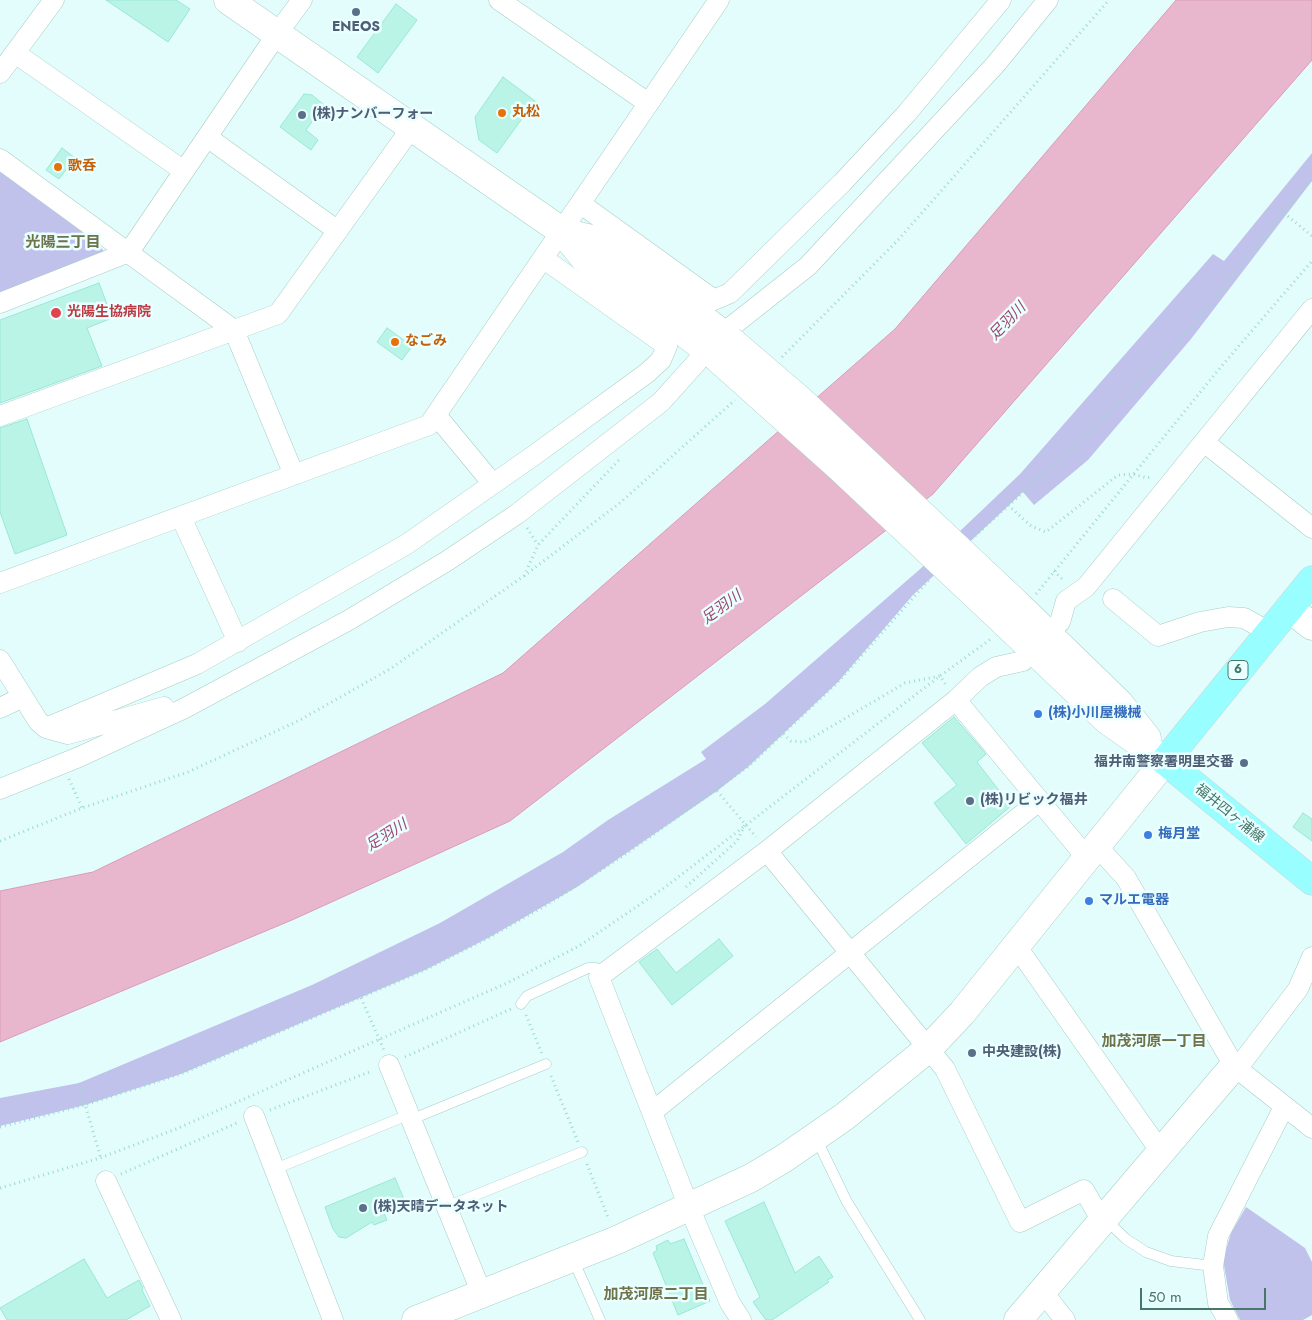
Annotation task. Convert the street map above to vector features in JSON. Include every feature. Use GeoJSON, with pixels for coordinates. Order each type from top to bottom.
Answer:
{"type":"FeatureCollection","features":[{"type":"Feature","properties":{"kind":"main road","name":"6"},"geometry":{"type":"LineString","coordinates":[[1165,761],[1312,580]]}},
{"type":"Feature","properties":{"kind":"main road","name":"福井四ヶ浦線"},"geometry":{"type":"LineString","coordinates":[[1165,761],[1312,881]]}},
{"type":"Feature","properties":{"kind":"street"},"geometry":{"type":"LineString","coordinates":[[0,73],[54,0]]}},
{"type":"Feature","properties":{"kind":"street"},"geometry":{"type":"LineString","coordinates":[[228,0],[562,232],[584,258],[800,400],[1012,616],[1119,703],[1165,761],[962,1013],[929,1048],[872,1097],[816,1138],[751,1178],[617,1240],[416,1320]]}},
{"type":"Feature","properties":{"kind":"street"},"geometry":{"type":"LineString","coordinates":[[0,303],[130,252],[302,0]]}},
{"type":"Feature","properties":{"kind":"street"},"geometry":{"type":"LineString","coordinates":[[499,0],[648,103]]}},
{"type":"Feature","properties":{"kind":"street"},"geometry":{"type":"LineString","coordinates":[[0,583],[429,425],[719,0]]}},
{"type":"Feature","properties":{"kind":"street"},"geometry":{"type":"LineString","coordinates":[[581,204],[711,300],[730,293],[842,183],[907,113],[1001,0]]}},
{"type":"Feature","properties":{"kind":"street"},"geometry":{"type":"LineString","coordinates":[[0,789],[79,757],[183,709],[349,620],[447,561],[509,519],[661,402],[719,345],[808,266],[840,234],[996,65],[1048,0]]}},
{"type":"Feature","properties":{"kind":"street"},"geometry":{"type":"LineString","coordinates":[[15,53],[184,171]]}},
{"type":"Feature","properties":{"kind":"street"},"geometry":{"type":"LineString","coordinates":[[0,416],[278,314],[412,127]]}},
{"type":"Feature","properties":{"kind":"street"},"geometry":{"type":"LineString","coordinates":[[207,137],[338,231]]}},
{"type":"Feature","properties":{"kind":"street"},"geometry":{"type":"LineString","coordinates":[[0,158],[234,330],[294,475]]}},
{"type":"Feature","properties":{"kind":"street"},"geometry":{"type":"LineString","coordinates":[[46,728],[198,664],[407,544],[647,373],[661,360],[667,346],[544,259]]}},
{"type":"Feature","properties":{"kind":"street"},"geometry":{"type":"LineString","coordinates":[[1060,622],[1066,601],[1086,587],[1312,309]]}},
{"type":"Feature","properties":{"kind":"street"},"geometry":{"type":"LineString","coordinates":[[436,415],[493,484]]}},
{"type":"Feature","properties":{"kind":"street"},"geometry":{"type":"LineString","coordinates":[[1204,442],[1312,528]]}},
{"type":"Feature","properties":{"kind":"street"},"geometry":{"type":"LineString","coordinates":[[181,517],[238,642]]}},
{"type":"Feature","properties":{"kind":"street"},"geometry":{"type":"LineString","coordinates":[[1113,599],[1158,636],[1200,622],[1228,617],[1244,618],[1269,632]]}},
{"type":"Feature","properties":{"kind":"street"},"geometry":{"type":"LineString","coordinates":[[1289,608],[1312,626]]}},
{"type":"Feature","properties":{"kind":"street"},"geometry":{"type":"LineString","coordinates":[[0,660],[38,721],[46,728],[68,734],[167,706],[183,709]]}},
{"type":"Feature","properties":{"kind":"street"},"geometry":{"type":"LineString","coordinates":[[742,1320],[730,1303],[689,1207],[600,977],[767,851],[956,700],[980,677],[996,667],[1023,661]]}},
{"type":"Feature","properties":{"kind":"street"},"geometry":{"type":"LineString","coordinates":[[0,708],[23,697]]}},
{"type":"Feature","properties":{"kind":"street"},"geometry":{"type":"LineString","coordinates":[[956,700],[1039,800],[1092,852],[1126,878],[1235,1068],[1312,1128]]}},
{"type":"Feature","properties":{"kind":"street"},"geometry":{"type":"LineString","coordinates":[[652,1112],[1039,800]]}},
{"type":"Feature","properties":{"kind":"street"},"geometry":{"type":"LineString","coordinates":[[767,851],[945,1068],[1020,1222],[1084,1190],[1103,1220]]}},
{"type":"Feature","properties":{"kind":"street"},"geometry":{"type":"LineString","coordinates":[[1017,947],[1161,1152]]}},
{"type":"Feature","properties":{"kind":"street"},"geometry":{"type":"LineString","coordinates":[[1018,1320],[1235,1068],[1298,990],[1312,957]]}},
{"type":"Feature","properties":{"kind":"street"},"geometry":{"type":"LineString","coordinates":[[389,1065],[482,1294]]}},
{"type":"Feature","properties":{"kind":"street"},"geometry":{"type":"LineString","coordinates":[[1228,1320],[1218,1303],[1213,1266],[1218,1236],[1284,1107]]}},
{"type":"Feature","properties":{"kind":"street"},"geometry":{"type":"LineString","coordinates":[[254,1116],[334,1320]]}},
{"type":"Feature","properties":{"kind":"street"},"geometry":{"type":"LineString","coordinates":[[106,1181],[171,1320]]}},
{"type":"Feature","properties":{"kind":"street"},"geometry":{"type":"LineString","coordinates":[[1042,1291],[1065,1320]]}},
{"type":"Feature","properties":{"kind":"lane"},"geometry":{"type":"LineString","coordinates":[[521,1004],[527,996],[588,968],[596,968],[600,977]]}},
{"type":"Feature","properties":{"kind":"lane"},"geometry":{"type":"LineString","coordinates":[[275,1169],[546,1064]]}},
{"type":"Feature","properties":{"kind":"lane"},"geometry":{"type":"LineString","coordinates":[[816,1138],[847,1202],[920,1320]]}},
{"type":"Feature","properties":{"kind":"lane"},"geometry":{"type":"LineString","coordinates":[[446,1207],[582,1152]]}},
{"type":"Feature","properties":{"kind":"lane"},"geometry":{"type":"LineString","coordinates":[[1103,1220],[1126,1239],[1146,1252],[1171,1261],[1213,1266]]}},
{"type":"Feature","properties":{"kind":"lane"},"geometry":{"type":"LineString","coordinates":[[572,1257],[600,1320]]}},
{"type":"Feature","properties":{"kind":"path"},"geometry":{"type":"LineString","coordinates":[[1102,0],[1106,3]]}},
{"type":"Feature","properties":{"kind":"path"},"geometry":{"type":"LineString","coordinates":[[971,539],[1095,427],[1157,365],[1312,178]]}},
{"type":"Feature","properties":{"kind":"path"},"geometry":{"type":"LineString","coordinates":[[1284,213],[1312,236]]}},
{"type":"Feature","properties":{"kind":"path"},"geometry":{"type":"LineString","coordinates":[[0,1188],[100,1158],[176,1129],[507,983],[579,946],[664,888],[940,676],[1012,616],[1312,261]]}},
{"type":"Feature","properties":{"kind":"path"},"geometry":{"type":"LineString","coordinates":[[524,576],[538,545],[623,455]]}},
{"type":"Feature","properties":{"kind":"path"},"geometry":{"type":"LineString","coordinates":[[1008,505],[1031,526],[1046,532],[1118,476],[1133,474],[1147,478],[1156,475]]}},
{"type":"Feature","properties":{"kind":"path"},"geometry":{"type":"LineString","coordinates":[[0,1127],[85,1105],[181,1074],[361,998],[490,937],[544,906],[624,856],[749,766],[838,682],[913,595],[933,576]]}},
{"type":"Feature","properties":{"kind":"path"},"geometry":{"type":"LineString","coordinates":[[783,734],[791,741],[805,742],[905,682],[940,676]]}},
{"type":"Feature","properties":{"kind":"path"},"geometry":{"type":"LineString","coordinates":[[717,790],[745,824]]}},
{"type":"Feature","properties":{"kind":"path"},"geometry":{"type":"LineString","coordinates":[[74,792],[82,808]]}},
{"type":"Feature","properties":{"kind":"path"},"geometry":{"type":"LineString","coordinates":[[361,998],[380,1038]]}},
{"type":"Feature","properties":{"kind":"path"},"geometry":{"type":"LineString","coordinates":[[106,1181],[254,1116],[389,1065],[521,1004],[617,1240]]}},
{"type":"Feature","properties":{"kind":"path"},"geometry":{"type":"LineString","coordinates":[[79,1083],[100,1158]]}},
{"type":"Feature","properties":{"kind":"shaded area"},"geometry":{"type":"Polygon","coordinates":[[[1312,153],[1312,181],[1191,339],[1088,460],[1034,505],[1023,492],[913,595],[838,682],[749,766],[717,791],[577,887],[490,937],[425,970],[181,1074],[85,1105],[0,1126],[0,1098],[79,1083],[312,985],[440,923],[563,852],[608,820],[706,759],[701,752],[765,704],[919,570],[1020,474],[1213,254],[1224,261],[1312,153]]]}},
{"type":"Feature","properties":{"kind":"shaded area"},"geometry":{"type":"Polygon","coordinates":[[[0,168],[95,242],[105,252],[0,294],[0,168]]]}},
{"type":"Feature","properties":{"kind":"shaded area"},"geometry":{"type":"Polygon","coordinates":[[[1246,1207],[1305,1248],[1312,1262],[1312,1315],[1303,1320],[1240,1320],[1230,1300],[1223,1260],[1231,1233],[1246,1207]]]}},
{"type":"Feature","properties":{"kind":"water","name":"足羽川"},"geometry":{"type":"Polygon","coordinates":[[[1176,0],[1312,0],[1312,60],[933,494],[510,821],[292,920],[0,1042],[0,891],[93,872],[503,673],[895,329],[1176,0]]]}},
{"type":"Feature","properties":{"kind":"building"},"geometry":{"type":"Polygon","coordinates":[[[106,0],[176,0],[190,9],[168,42],[106,0]]]}},
{"type":"Feature","properties":{"kind":"building"},"geometry":{"type":"Polygon","coordinates":[[[396,4],[417,20],[378,73],[357,57],[396,4]]]}},
{"type":"Feature","properties":{"kind":"building"},"geometry":{"type":"Polygon","coordinates":[[[503,77],[535,101],[497,153],[479,140],[475,117],[503,77]]]}},
{"type":"Feature","properties":{"kind":"building"},"geometry":{"type":"Polygon","coordinates":[[[304,94],[312,95],[324,105],[306,130],[318,140],[311,150],[280,127],[304,94]]]}},
{"type":"Feature","properties":{"kind":"building"},"geometry":{"type":"Polygon","coordinates":[[[62,148],[75,158],[59,179],[46,170],[62,148]]]}},
{"type":"Feature","properties":{"kind":"building"},"geometry":{"type":"Polygon","coordinates":[[[99,283],[112,318],[87,328],[102,366],[0,403],[0,320],[99,283]]]}},
{"type":"Feature","properties":{"kind":"building"},"geometry":{"type":"Polygon","coordinates":[[[387,328],[412,346],[402,360],[377,342],[387,328]]]}},
{"type":"Feature","properties":{"kind":"building"},"geometry":{"type":"Polygon","coordinates":[[[27,419],[67,535],[15,554],[0,512],[0,428],[27,419]]]}},
{"type":"Feature","properties":{"kind":"building"},"geometry":{"type":"Polygon","coordinates":[[[954,717],[986,754],[977,762],[1011,806],[966,844],[934,803],[957,785],[922,743],[954,717]]]}},
{"type":"Feature","properties":{"kind":"building"},"geometry":{"type":"Polygon","coordinates":[[[1303,813],[1312,819],[1312,841],[1293,827],[1303,813]]]}},
{"type":"Feature","properties":{"kind":"building"},"geometry":{"type":"Polygon","coordinates":[[[719,939],[733,956],[672,1005],[639,962],[657,949],[676,973],[719,939]]]}},
{"type":"Feature","properties":{"kind":"building"},"geometry":{"type":"Polygon","coordinates":[[[395,1178],[406,1204],[382,1209],[387,1220],[374,1225],[372,1222],[346,1238],[339,1237],[333,1229],[325,1207],[395,1178]]]}},
{"type":"Feature","properties":{"kind":"building"},"geometry":{"type":"Polygon","coordinates":[[[764,1202],[795,1273],[819,1256],[833,1277],[827,1280],[829,1282],[772,1320],[766,1320],[753,1302],[760,1297],[725,1221],[764,1202]]]}},
{"type":"Feature","properties":{"kind":"building"},"geometry":{"type":"Polygon","coordinates":[[[684,1239],[710,1301],[678,1315],[653,1253],[657,1250],[656,1246],[668,1240],[670,1244],[684,1239]]]}},
{"type":"Feature","properties":{"kind":"building"},"geometry":{"type":"Polygon","coordinates":[[[84,1259],[107,1298],[139,1280],[150,1306],[126,1320],[7,1320],[0,1308],[84,1259]]]}},
{"type":"Feature","properties":{"kind":"place","name":"ENEOS"},"geometry":{"type":"Point","coordinates":[356,12]}},
{"type":"Feature","properties":{"kind":"place","name":"丸松"},"geometry":{"type":"Point","coordinates":[502,113]}},
{"type":"Feature","properties":{"kind":"place","name":"(株)ナンバーフォー"},"geometry":{"type":"Point","coordinates":[302,115]}},
{"type":"Feature","properties":{"kind":"place","name":"歌呑"},"geometry":{"type":"Point","coordinates":[58,167]}},
{"type":"Feature","properties":{"kind":"place","name":"光陽生協病院"},"geometry":{"type":"Point","coordinates":[56,313]}},
{"type":"Feature","properties":{"kind":"place","name":"なごみ"},"geometry":{"type":"Point","coordinates":[395,342]}},
{"type":"Feature","properties":{"kind":"place","name":"(株)小川屋機械"},"geometry":{"type":"Point","coordinates":[1038,714]}},
{"type":"Feature","properties":{"kind":"place","name":"福井南警察署明里交番"},"geometry":{"type":"Point","coordinates":[1244,763]}},
{"type":"Feature","properties":{"kind":"place","name":"(株)リビック福井"},"geometry":{"type":"Point","coordinates":[970,801]}},
{"type":"Feature","properties":{"kind":"place","name":"梅月堂"},"geometry":{"type":"Point","coordinates":[1148,835]}},
{"type":"Feature","properties":{"kind":"place","name":"マルエ電器"},"geometry":{"type":"Point","coordinates":[1089,901]}},
{"type":"Feature","properties":{"kind":"place","name":"中央建設(株)"},"geometry":{"type":"Point","coordinates":[972,1053]}},
{"type":"Feature","properties":{"kind":"place","name":"(株)天晴データネット"},"geometry":{"type":"Point","coordinates":[363,1208]}},
{"type":"Feature","properties":{"kind":"district","name":"光陽三丁目"},"geometry":{"type":"Point","coordinates":[63,243]}},
{"type":"Feature","properties":{"kind":"district","name":"加茂河原一丁目"},"geometry":{"type":"Point","coordinates":[1154,1042]}},
{"type":"Feature","properties":{"kind":"district","name":"加茂河原二丁目"},"geometry":{"type":"Point","coordinates":[656,1295]}}]}
